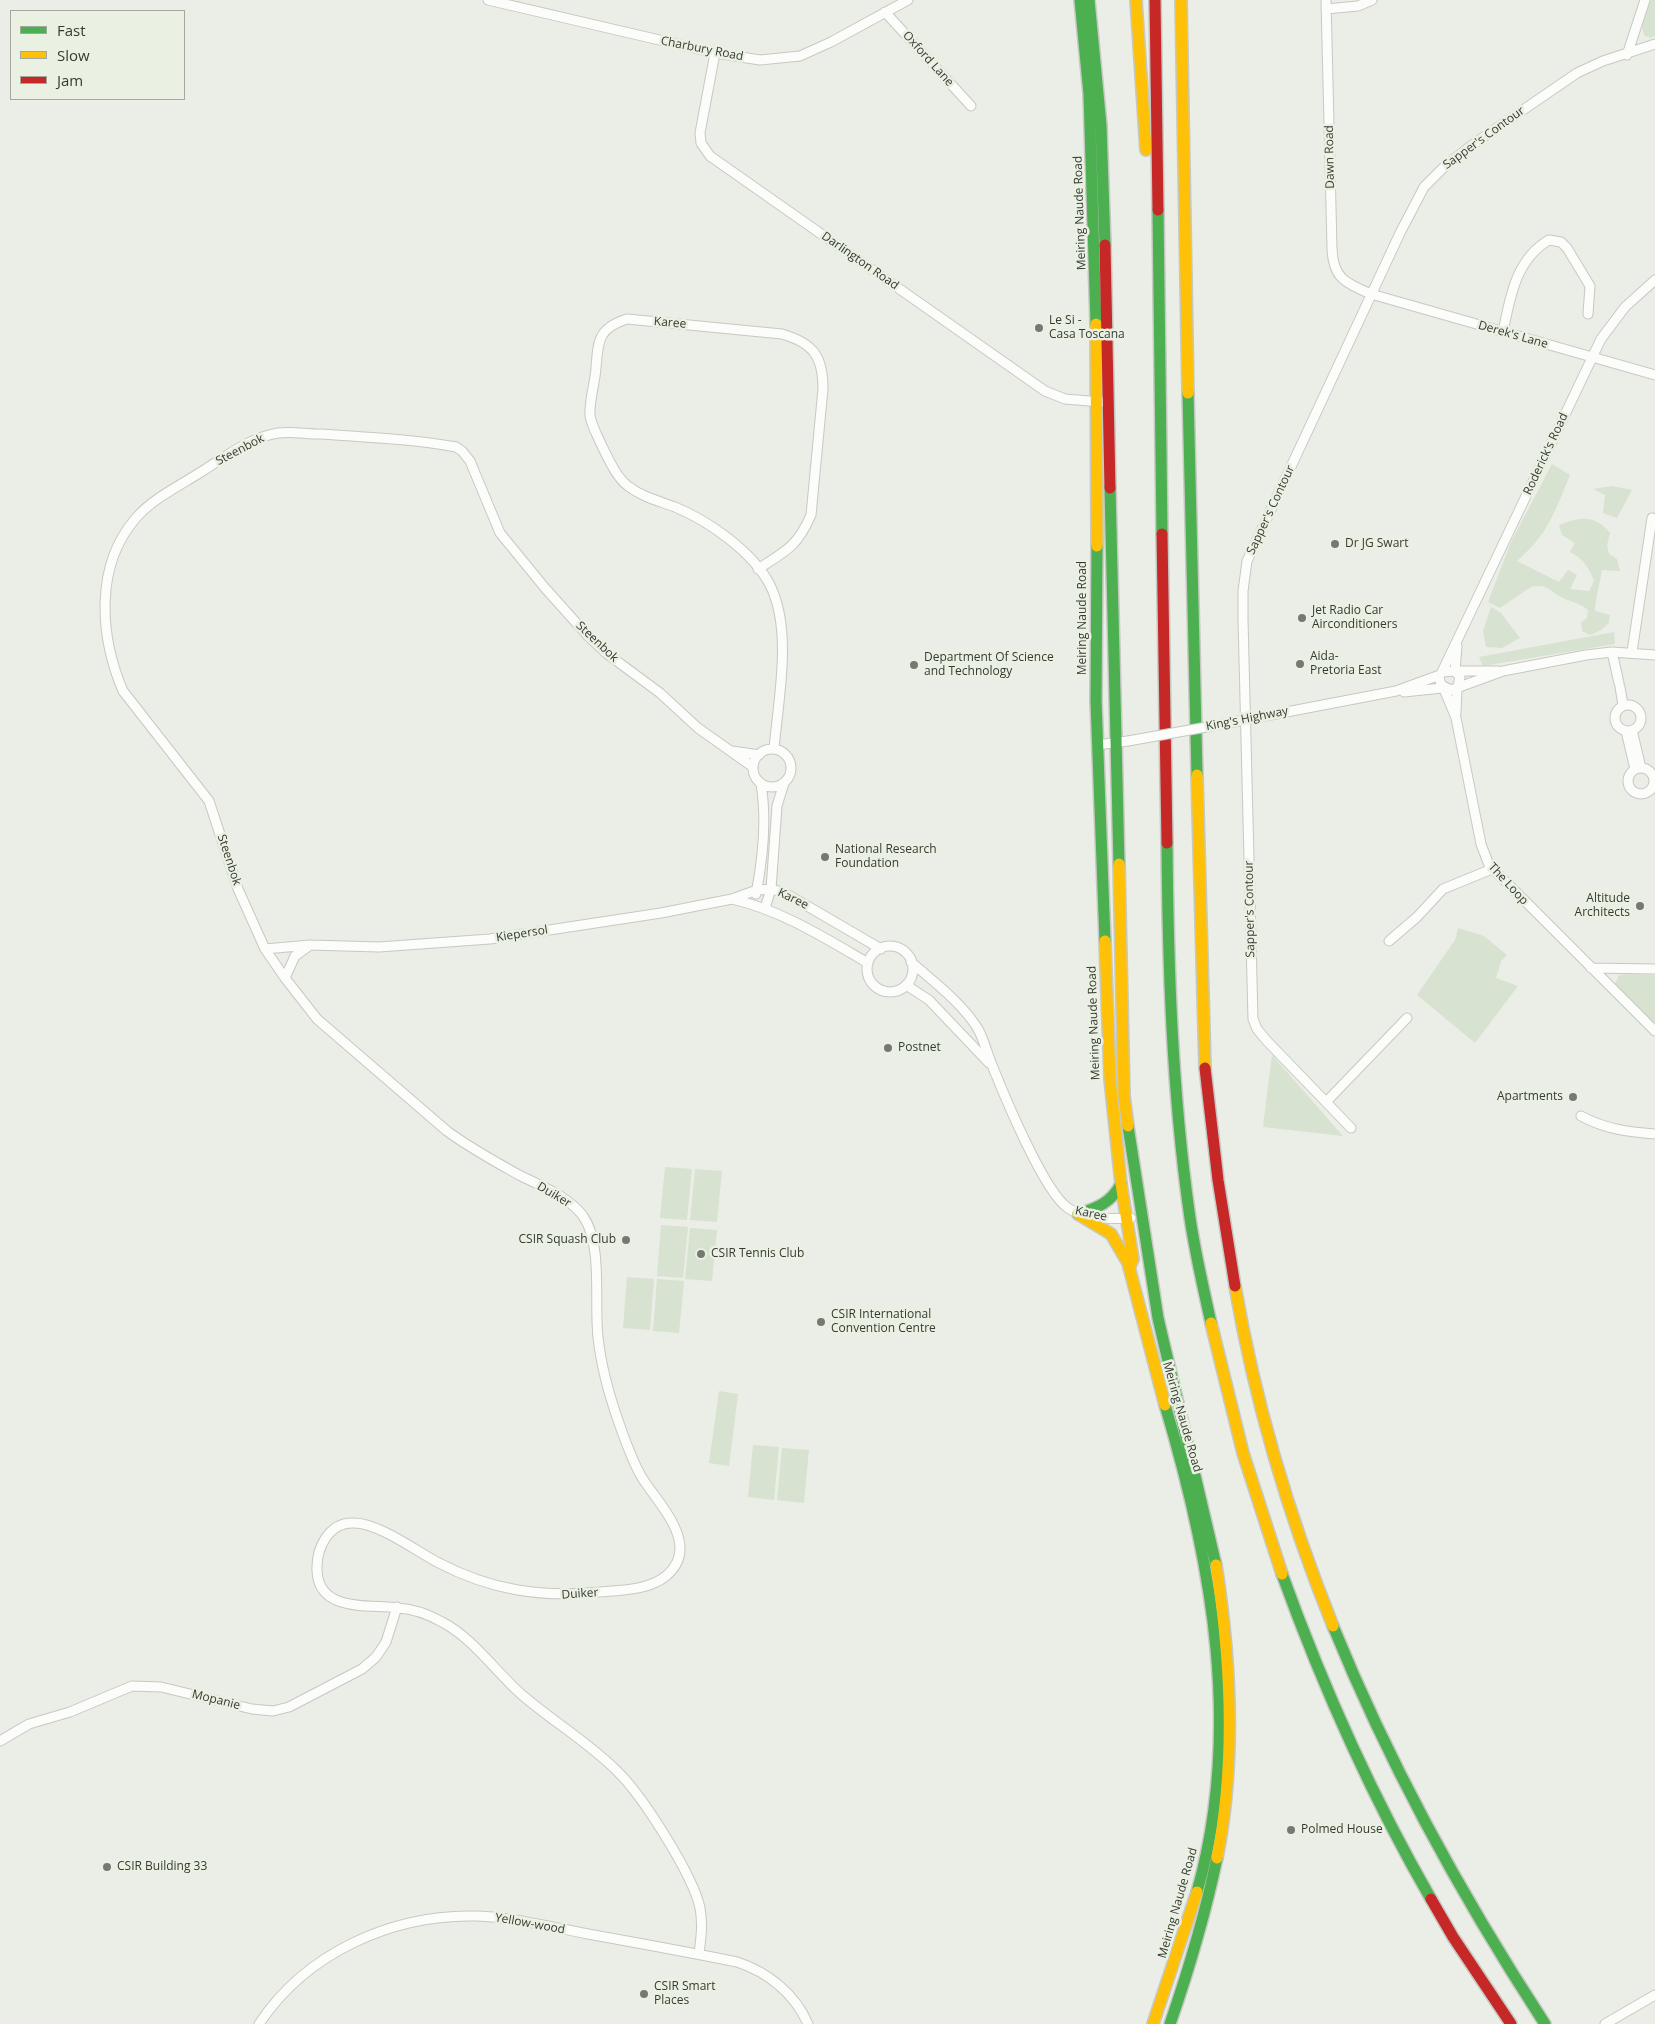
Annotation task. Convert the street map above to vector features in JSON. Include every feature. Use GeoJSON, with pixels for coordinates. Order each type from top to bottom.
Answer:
{"type":"FeatureCollection","features":[{"type":"Feature","properties":{"kind":"main road","name":"Meiring Naude Road"},"geometry":{"type":"LineString","coordinates":[[1080,0],[1090,124],[1103,403],[1115,742],[1124,1096],[1139,1218],[1164,1352],[1215,1554],[1228,1660],[1228,1764],[1216,1858],[1201,1926],[1170,2024]]}},
{"type":"Feature","properties":{"kind":"main road","name":"Meiring Naude Road"},"geometry":{"type":"LineString","coordinates":[[1089,0],[1101,125],[1103,403],[1098,745],[1110,1079],[1121,1184],[1133,1259],[1130,1266],[1150,1356],[1193,1505],[1203,1550],[1213,1608],[1220,1709],[1218,1764],[1208,1848],[1193,1908],[1153,2024]]}},
{"type":"Feature","properties":{"kind":"main road"},"geometry":{"type":"LineString","coordinates":[[1136,0],[1158,344]]}},
{"type":"Feature","properties":{"kind":"main road"},"geometry":{"type":"LineString","coordinates":[[1154,0],[1168,944],[1185,1170],[1195,1246],[1230,1412],[1260,1513],[1328,1693],[1358,1761],[1411,1864],[1457,1942],[1512,2024]]}},
{"type":"Feature","properties":{"kind":"main road"},"geometry":{"type":"LineString","coordinates":[[1181,0],[1190,517],[1205,1056],[1212,1141],[1228,1256],[1251,1369],[1289,1504],[1312,1573],[1344,1657],[1402,1785],[1449,1873],[1545,2024]]}},
{"type":"Feature","properties":{"kind":"main road"},"geometry":{"type":"LineString","coordinates":[[1078,1214],[1108,1204],[1117,1193],[1121,1184]]}},
{"type":"Feature","properties":{"kind":"main road"},"geometry":{"type":"LineString","coordinates":[[1078,1214],[1111,1235],[1122,1249],[1130,1266]]}},
{"type":"Feature","properties":{"kind":"street","name":"Charbury Road"},"geometry":{"type":"LineString","coordinates":[[488,0],[715,54],[760,60],[800,56],[832,42],[908,0]]}},
{"type":"Feature","properties":{"kind":"street"},"geometry":{"type":"LineString","coordinates":[[1326,5],[1358,6],[1372,0]]}},
{"type":"Feature","properties":{"kind":"street"},"geometry":{"type":"LineString","coordinates":[[1627,55],[1645,0]]}},
{"type":"Feature","properties":{"kind":"street","name":"Dawn Road"},"geometry":{"type":"LineString","coordinates":[[1326,5],[1333,260],[1336,271],[1345,282],[1371,294]]}},
{"type":"Feature","properties":{"kind":"street","name":"Oxford Lane"},"geometry":{"type":"LineString","coordinates":[[885,12],[971,106]]}},
{"type":"Feature","properties":{"kind":"street","name":"Sapper's Contour"},"geometry":{"type":"LineString","coordinates":[[1351,1128],[1267,1041],[1257,1029],[1253,1019],[1243,591],[1247,561],[1413,204],[1424,188],[1444,167],[1577,73],[1603,61],[1627,55],[1655,44]]}},
{"type":"Feature","properties":{"kind":"street","name":"Darlington Road"},"geometry":{"type":"LineString","coordinates":[[715,54],[700,133],[701,143],[710,156],[1044,391],[1065,399],[1103,403]]}},
{"type":"Feature","properties":{"kind":"street"},"geometry":{"type":"LineString","coordinates":[[1503,332],[1514,286],[1522,266],[1530,252],[1549,240],[1561,242],[1567,248],[1590,286],[1588,314]]}},
{"type":"Feature","properties":{"kind":"street","name":"Roderick's Road"},"geometry":{"type":"LineString","coordinates":[[1441,673],[1458,641],[1592,357],[1618,314],[1655,280]]}},
{"type":"Feature","properties":{"kind":"street","name":"Derek's Lane"},"geometry":{"type":"LineString","coordinates":[[1371,294],[1655,375]]}},
{"type":"Feature","properties":{"kind":"street","name":"Karee"},"geometry":{"type":"LineString","coordinates":[[758,569],[792,548],[803,534],[811,515],[823,389],[823,373],[814,351],[800,339],[782,334],[626,319],[614,323],[604,330],[600,338],[590,415],[592,426],[608,459],[626,485],[647,498],[677,508],[721,531],[742,550],[770,584],[781,627],[782,656],[774,750]]}},
{"type":"Feature","properties":{"kind":"street","name":"Steenbok"},"geometry":{"type":"LineString","coordinates":[[265,949],[238,889],[209,801],[123,691],[114,670],[105,632],[107,577],[116,550],[136,518],[152,504],[225,457],[264,436],[279,432],[332,435],[449,446],[462,452],[470,461],[500,533],[545,588],[606,653],[660,693],[698,728],[753,767]]}},
{"type":"Feature","properties":{"kind":"street"},"geometry":{"type":"LineString","coordinates":[[1632,652],[1652,518]]}},
{"type":"Feature","properties":{"kind":"street","name":"Roderick's Road"},"geometry":{"type":"LineString","coordinates":[[1455,671],[1458,641]]}},
{"type":"Feature","properties":{"kind":"street"},"geometry":{"type":"LineString","coordinates":[[1612,652],[1623,705]]}},
{"type":"Feature","properties":{"kind":"street"},"geometry":{"type":"LineString","coordinates":[[1503,671],[1455,671],[1441,673],[1439,683],[1443,688],[1451,690],[1503,671],[1612,652],[1655,655]]}},
{"type":"Feature","properties":{"kind":"street"},"geometry":{"type":"LineString","coordinates":[[1455,671],[1460,680],[1457,687]]}},
{"type":"Feature","properties":{"kind":"street","name":"King's Highway"},"geometry":{"type":"LineString","coordinates":[[1396,691],[1441,673]]}},
{"type":"Feature","properties":{"kind":"street","name":"The Loop"},"geometry":{"type":"LineString","coordinates":[[1456,718],[1457,687]]}},
{"type":"Feature","properties":{"kind":"street","name":"King's Highway"},"geometry":{"type":"LineString","coordinates":[[1098,745],[1128,742],[1396,691],[1443,688]]}},
{"type":"Feature","properties":{"kind":"street","name":"The Loop"},"geometry":{"type":"LineString","coordinates":[[1443,688],[1456,718],[1482,850],[1492,869],[1655,1031]]}},
{"type":"Feature","properties":{"kind":"street"},"geometry":{"type":"LineString","coordinates":[[1623,705],[1636,706],[1641,713],[1641,722],[1629,731],[1616,725],[1614,717],[1617,710],[1623,705]]}},
{"type":"Feature","properties":{"kind":"street"},"geometry":{"type":"LineString","coordinates":[[1629,731],[1638,769]]}},
{"type":"Feature","properties":{"kind":"street"},"geometry":{"type":"LineString","coordinates":[[729,750],[759,755],[774,750],[782,752],[790,761],[790,775],[784,783],[773,788],[761,784]]}},
{"type":"Feature","properties":{"kind":"street"},"geometry":{"type":"LineString","coordinates":[[754,904],[764,839],[764,807],[761,784],[755,776],[753,767],[759,755]]}},
{"type":"Feature","properties":{"kind":"street"},"geometry":{"type":"LineString","coordinates":[[1638,769],[1649,770],[1655,782],[1645,794],[1632,792],[1628,780],[1638,769]]}},
{"type":"Feature","properties":{"kind":"street","name":"Karee"},"geometry":{"type":"LineString","coordinates":[[784,783],[776,816],[771,889],[793,897],[880,949]]}},
{"type":"Feature","properties":{"kind":"street"},"geometry":{"type":"LineString","coordinates":[[1389,941],[1417,917],[1443,889],[1492,869]]}},
{"type":"Feature","properties":{"kind":"street"},"geometry":{"type":"LineString","coordinates":[[765,908],[771,889]]}},
{"type":"Feature","properties":{"kind":"street","name":"Kiepersol"},"geometry":{"type":"LineString","coordinates":[[265,949],[310,945],[379,947],[490,940],[661,913],[732,899],[757,890],[771,889]]}},
{"type":"Feature","properties":{"kind":"street","name":"Karee"},"geometry":{"type":"LineString","coordinates":[[732,899],[765,908],[827,939],[868,963]]}},
{"type":"Feature","properties":{"kind":"street"},"geometry":{"type":"LineString","coordinates":[[285,978],[295,956],[310,945]]}},
{"type":"Feature","properties":{"kind":"street"},"geometry":{"type":"LineString","coordinates":[[891,947],[900,949],[911,962],[912,974],[906,985],[898,991],[888,992],[878,989],[868,978],[868,963],[873,954],[880,949],[891,947]]}},
{"type":"Feature","properties":{"kind":"street","name":"Duiker"},"geometry":{"type":"LineString","coordinates":[[265,949],[317,1019],[447,1132],[470,1148],[569,1202],[585,1219],[593,1238],[598,1339],[614,1410],[637,1470],[667,1511],[679,1539],[678,1557],[673,1568],[664,1578],[642,1587],[625,1590],[550,1595],[520,1592],[478,1581],[365,1524],[347,1523],[332,1530],[321,1545],[318,1558],[318,1581],[325,1593],[343,1603],[397,1608],[427,1615],[459,1633],[532,1703],[598,1753],[625,1780],[653,1819],[694,1890],[702,1920],[699,1954]]}},
{"type":"Feature","properties":{"kind":"street","name":"Karee"},"geometry":{"type":"LineString","coordinates":[[911,962],[957,1004],[978,1029],[992,1066],[1050,1190],[1065,1206],[1078,1214],[1097,1217],[1139,1218]]}},
{"type":"Feature","properties":{"kind":"street"},"geometry":{"type":"LineString","coordinates":[[1591,968],[1655,970]]}},
{"type":"Feature","properties":{"kind":"street","name":"Karee"},"geometry":{"type":"LineString","coordinates":[[906,985],[928,1000],[946,1016],[992,1066]]}},
{"type":"Feature","properties":{"kind":"street"},"geometry":{"type":"LineString","coordinates":[[946,1016],[957,1004]]}},
{"type":"Feature","properties":{"kind":"street"},"geometry":{"type":"LineString","coordinates":[[1326,1101],[1407,1018]]}},
{"type":"Feature","properties":{"kind":"street"},"geometry":{"type":"LineString","coordinates":[[1581,1116],[1616,1131],[1655,1134]]}},
{"type":"Feature","properties":{"kind":"street","name":"Mopanie"},"geometry":{"type":"LineString","coordinates":[[0,1741],[29,1724],[70,1712],[132,1686],[161,1687],[252,1709],[273,1711],[289,1707],[362,1669],[376,1657],[386,1642],[397,1608]]}},
{"type":"Feature","properties":{"kind":"street","name":"Yellow-wood"},"geometry":{"type":"LineString","coordinates":[[259,2024],[290,1987],[326,1958],[367,1936],[433,1918],[460,1916],[501,1918],[737,1962],[766,1975],[790,1997],[808,2024]]}},
{"type":"Feature","properties":{"kind":"street"},"geometry":{"type":"LineString","coordinates":[[1605,2024],[1655,1995]]}},
{"type":"Feature","properties":{"kind":"green space"},"geometry":{"type":"Polygon","coordinates":[[[1651,0],[1655,0],[1655,36],[1650,38],[1644,35],[1641,24],[1651,0]]]}},
{"type":"Feature","properties":{"kind":"green space"},"geometry":{"type":"Polygon","coordinates":[[[1552,464],[1570,475],[1555,512],[1544,532],[1517,561],[1559,582],[1568,570],[1577,575],[1570,589],[1589,591],[1594,581],[1592,576],[1582,560],[1570,552],[1575,543],[1562,535],[1559,525],[1573,520],[1593,520],[1610,533],[1607,545],[1609,554],[1617,559],[1620,571],[1602,570],[1595,611],[1610,615],[1609,623],[1601,630],[1590,635],[1582,631],[1581,623],[1587,618],[1588,610],[1545,587],[1531,587],[1500,608],[1488,602],[1511,542],[1552,464]]]}},
{"type":"Feature","properties":{"kind":"green space"},"geometry":{"type":"Polygon","coordinates":[[[1612,486],[1632,490],[1617,518],[1603,513],[1605,495],[1593,489],[1612,486]]]}},
{"type":"Feature","properties":{"kind":"green space"},"geometry":{"type":"Polygon","coordinates":[[[1491,607],[1501,613],[1520,638],[1502,648],[1486,647],[1483,631],[1491,607]]]}},
{"type":"Feature","properties":{"kind":"green space"},"geometry":{"type":"Polygon","coordinates":[[[1614,632],[1615,644],[1483,666],[1479,657],[1614,632]]]}},
{"type":"Feature","properties":{"kind":"green space"},"geometry":{"type":"Polygon","coordinates":[[[1458,928],[1484,936],[1507,955],[1501,961],[1496,978],[1518,986],[1475,1043],[1417,995],[1455,940],[1458,928]]]}},
{"type":"Feature","properties":{"kind":"green space"},"geometry":{"type":"Polygon","coordinates":[[[1619,975],[1655,975],[1655,1026],[1615,984],[1619,975]]]}},
{"type":"Feature","properties":{"kind":"green space"},"geometry":{"type":"Polygon","coordinates":[[[1272,1055],[1343,1136],[1263,1127],[1272,1055]]]}},
{"type":"Feature","properties":{"kind":"green space","name":"CSIR Tennis Club"},"geometry":{"type":"Polygon","coordinates":[[[665,1167],[692,1169],[687,1220],[660,1218],[665,1167]]]}},
{"type":"Feature","properties":{"kind":"green space","name":"CSIR Tennis Club"},"geometry":{"type":"Polygon","coordinates":[[[695,1169],[722,1171],[717,1222],[690,1220],[695,1169]]]}},
{"type":"Feature","properties":{"kind":"green space","name":"CSIR Tennis Club"},"geometry":{"type":"Polygon","coordinates":[[[661,1225],[688,1227],[683,1278],[657,1276],[661,1225]]]}},
{"type":"Feature","properties":{"kind":"green space","name":"CSIR Tennis Club"},"geometry":{"type":"Polygon","coordinates":[[[690,1228],[717,1230],[712,1281],[685,1279],[690,1228]]]}},
{"type":"Feature","properties":{"kind":"green space"},"geometry":{"type":"Polygon","coordinates":[[[627,1277],[654,1279],[650,1330],[623,1328],[627,1277]]]}},
{"type":"Feature","properties":{"kind":"green space","name":"CSIR Tennis Club"},"geometry":{"type":"Polygon","coordinates":[[[657,1279],[684,1281],[679,1333],[653,1331],[657,1279]]]}},
{"type":"Feature","properties":{"kind":"green space"},"geometry":{"type":"Polygon","coordinates":[[[719,1391],[738,1394],[729,1466],[709,1463],[719,1391]]]}},
{"type":"Feature","properties":{"kind":"green space"},"geometry":{"type":"Polygon","coordinates":[[[753,1445],[779,1447],[774,1500],[748,1497],[753,1445]]]}},
{"type":"Feature","properties":{"kind":"green space"},"geometry":{"type":"Polygon","coordinates":[[[782,1448],[809,1450],[804,1503],[777,1500],[782,1448]]]}},
{"type":"Feature","properties":{"kind":"traffic: fast"},"geometry":{"type":"LineString","coordinates":[[1080,0],[1089,94],[1096,324]]}},
{"type":"Feature","properties":{"kind":"traffic: fast"},"geometry":{"type":"LineString","coordinates":[[1089,0],[1101,125],[1105,245]]}},
{"type":"Feature","properties":{"kind":"traffic: fast"},"geometry":{"type":"LineString","coordinates":[[1158,210],[1162,534]]}},
{"type":"Feature","properties":{"kind":"traffic: fast"},"geometry":{"type":"LineString","coordinates":[[1188,393],[1197,775]]}},
{"type":"Feature","properties":{"kind":"traffic: fast"},"geometry":{"type":"LineString","coordinates":[[1110,488],[1119,864]]}},
{"type":"Feature","properties":{"kind":"traffic: fast"},"geometry":{"type":"LineString","coordinates":[[1097,546],[1096,701],[1105,941]]}},
{"type":"Feature","properties":{"kind":"traffic: fast"},"geometry":{"type":"LineString","coordinates":[[1167,843],[1172,1028],[1183,1165],[1191,1225],[1211,1323]]}},
{"type":"Feature","properties":{"kind":"traffic: fast"},"geometry":{"type":"LineString","coordinates":[[1128,1126],[1158,1318],[1216,1565]]}},
{"type":"Feature","properties":{"kind":"traffic: fast"},"geometry":{"type":"LineString","coordinates":[[1078,1214],[1103,1204],[1113,1196],[1121,1184]]}},
{"type":"Feature","properties":{"kind":"traffic: fast"},"geometry":{"type":"LineString","coordinates":[[1165,1405],[1196,1525],[1208,1586],[1216,1647],[1219,1708],[1218,1770],[1211,1831],[1197,1892]]}},
{"type":"Feature","properties":{"kind":"traffic: fast"},"geometry":{"type":"LineString","coordinates":[[1282,1574],[1314,1658],[1349,1740],[1388,1820],[1431,1899]]}},
{"type":"Feature","properties":{"kind":"traffic: fast"},"geometry":{"type":"LineString","coordinates":[[1333,1626],[1378,1729],[1429,1830],[1485,1928],[1545,2024]]}},
{"type":"Feature","properties":{"kind":"traffic: fast"},"geometry":{"type":"LineString","coordinates":[[1170,2024],[1196,1942],[1217,1858]]}},
{"type":"Feature","properties":{"kind":"traffic: slow"},"geometry":{"type":"LineString","coordinates":[[1136,0],[1146,150]]}},
{"type":"Feature","properties":{"kind":"traffic: slow"},"geometry":{"type":"LineString","coordinates":[[1181,0],[1188,393]]}},
{"type":"Feature","properties":{"kind":"traffic: slow"},"geometry":{"type":"LineString","coordinates":[[1096,324],[1097,546]]}},
{"type":"Feature","properties":{"kind":"traffic: slow"},"geometry":{"type":"LineString","coordinates":[[1197,775],[1205,1068]]}},
{"type":"Feature","properties":{"kind":"traffic: slow"},"geometry":{"type":"LineString","coordinates":[[1119,864],[1124,1096],[1128,1126]]}},
{"type":"Feature","properties":{"kind":"traffic: slow"},"geometry":{"type":"LineString","coordinates":[[1105,941],[1110,1079],[1121,1184],[1133,1259],[1130,1266]]}},
{"type":"Feature","properties":{"kind":"traffic: slow"},"geometry":{"type":"LineString","coordinates":[[1078,1214],[1111,1234],[1128,1263],[1165,1405]]}},
{"type":"Feature","properties":{"kind":"traffic: slow"},"geometry":{"type":"LineString","coordinates":[[1235,1286],[1253,1373],[1275,1459],[1302,1543],[1333,1626]]}},
{"type":"Feature","properties":{"kind":"traffic: slow"},"geometry":{"type":"LineString","coordinates":[[1211,1323],[1243,1453],[1282,1574]]}},
{"type":"Feature","properties":{"kind":"traffic: slow"},"geometry":{"type":"LineString","coordinates":[[1216,1565],[1225,1638],[1229,1711],[1227,1785],[1217,1858]]}},
{"type":"Feature","properties":{"kind":"traffic: slow"},"geometry":{"type":"LineString","coordinates":[[1153,2024],[1197,1892]]}},
{"type":"Feature","properties":{"kind":"traffic: jam"},"geometry":{"type":"LineString","coordinates":[[1155,0],[1158,210]]}},
{"type":"Feature","properties":{"kind":"traffic: jam"},"geometry":{"type":"LineString","coordinates":[[1105,245],[1110,488]]}},
{"type":"Feature","properties":{"kind":"traffic: jam"},"geometry":{"type":"LineString","coordinates":[[1162,534],[1167,843]]}},
{"type":"Feature","properties":{"kind":"traffic: jam"},"geometry":{"type":"LineString","coordinates":[[1205,1068],[1218,1180],[1235,1286]]}},
{"type":"Feature","properties":{"kind":"traffic: jam"},"geometry":{"type":"LineString","coordinates":[[1431,1899],[1453,1937],[1511,2024]]}},
{"type":"Feature","properties":{"kind":"place","name":"Le Si - Casa Toscana"},"geometry":{"type":"Point","coordinates":[1039,328]}},
{"type":"Feature","properties":{"kind":"place","name":"Dr JG Swart"},"geometry":{"type":"Point","coordinates":[1335,544]}},
{"type":"Feature","properties":{"kind":"place","name":"Jet Radio Car Airconditioners"},"geometry":{"type":"Point","coordinates":[1302,618]}},
{"type":"Feature","properties":{"kind":"place","name":"Aida- Pretoria East"},"geometry":{"type":"Point","coordinates":[1300,664]}},
{"type":"Feature","properties":{"kind":"place","name":"Department Of Science and Technology"},"geometry":{"type":"Point","coordinates":[914,665]}},
{"type":"Feature","properties":{"kind":"place","name":"National Research Foundation"},"geometry":{"type":"Point","coordinates":[825,857]}},
{"type":"Feature","properties":{"kind":"place","name":"Altitude Architects"},"geometry":{"type":"Point","coordinates":[1640,906]}},
{"type":"Feature","properties":{"kind":"place","name":"Postnet"},"geometry":{"type":"Point","coordinates":[888,1048]}},
{"type":"Feature","properties":{"kind":"place","name":"Apartments"},"geometry":{"type":"Point","coordinates":[1573,1097]}},
{"type":"Feature","properties":{"kind":"place","name":"CSIR Squash Club"},"geometry":{"type":"Point","coordinates":[626,1240]}},
{"type":"Feature","properties":{"kind":"place","name":"CSIR Tennis Club"},"geometry":{"type":"Point","coordinates":[701,1254]}},
{"type":"Feature","properties":{"kind":"place","name":"CSIR International Convention Centre"},"geometry":{"type":"Point","coordinates":[821,1322]}},
{"type":"Feature","properties":{"kind":"place","name":"Polmed House"},"geometry":{"type":"Point","coordinates":[1291,1830]}},
{"type":"Feature","properties":{"kind":"place","name":"CSIR Building 33"},"geometry":{"type":"Point","coordinates":[107,1867]}},
{"type":"Feature","properties":{"kind":"place","name":"CSIR Smart Places"},"geometry":{"type":"Point","coordinates":[644,1994]}}]}
